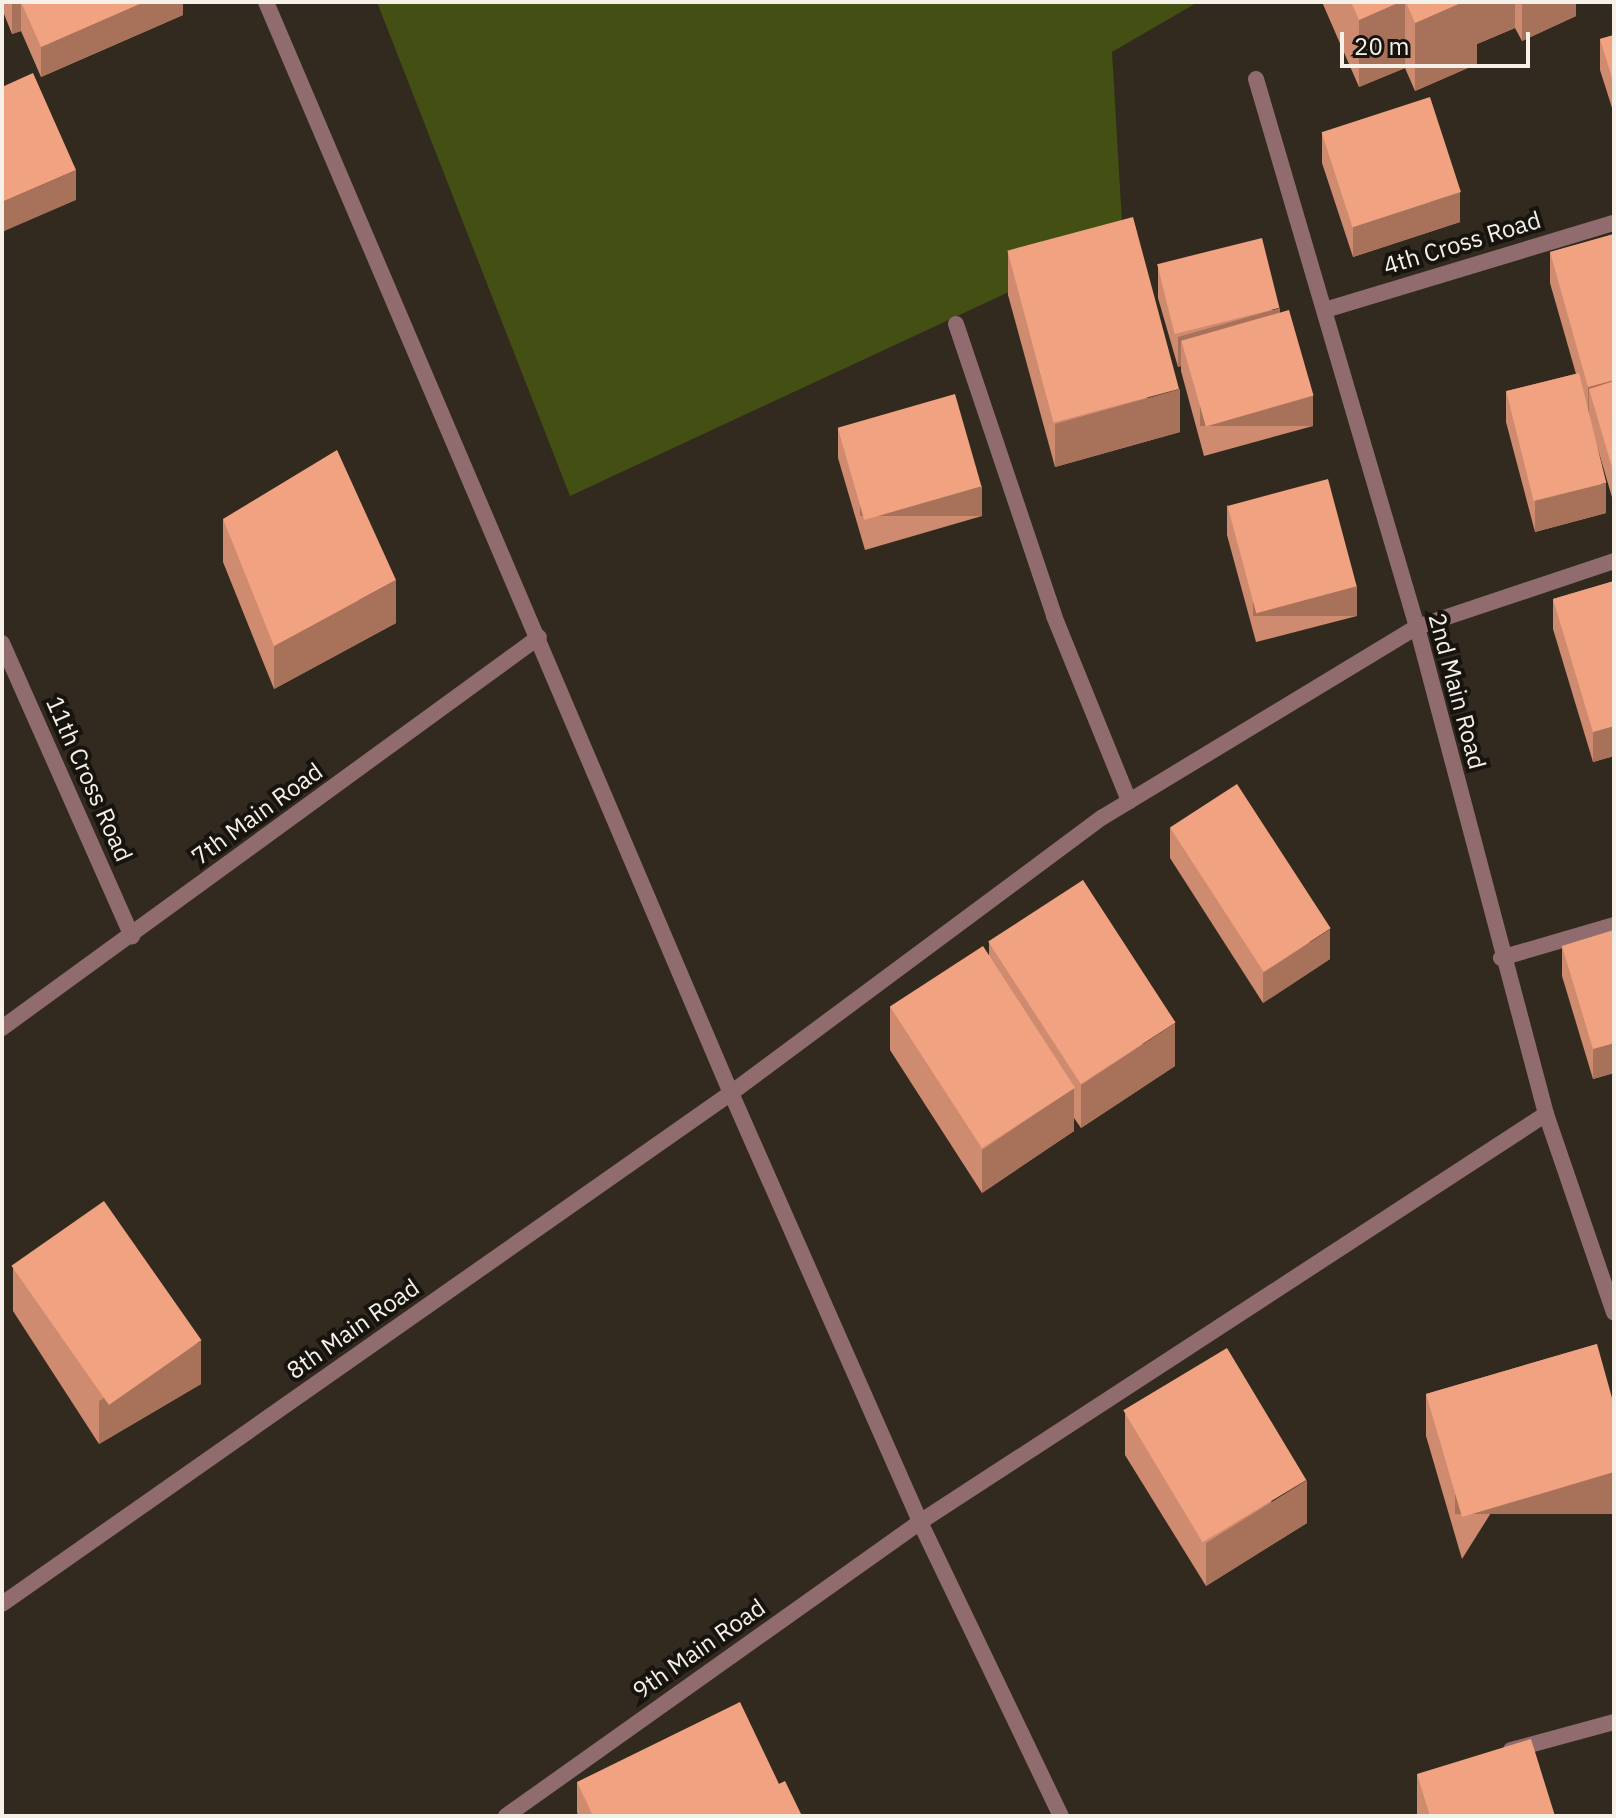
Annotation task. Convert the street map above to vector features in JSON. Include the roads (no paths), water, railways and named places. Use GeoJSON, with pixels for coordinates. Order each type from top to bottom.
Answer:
{"type":"FeatureCollection","features":[{"type":"Feature","properties":{"kind":"street"},"geometry":{"type":"LineString","coordinates":[[266,2],[731,1093],[920,1522],[1061,1816]]}},
{"type":"Feature","properties":{"kind":"street","name":"2nd Main Road"},"geometry":{"type":"LineString","coordinates":[[1256,79],[1417,627],[1501,958],[1546,1114],[1614,1313]]}},
{"type":"Feature","properties":{"kind":"street","name":"4th Cross Road"},"geometry":{"type":"LineString","coordinates":[[1325,310],[1614,223]]}},
{"type":"Feature","properties":{"kind":"street"},"geometry":{"type":"LineString","coordinates":[[956,324],[1054,616],[1129,801]]}},
{"type":"Feature","properties":{"kind":"street","name":"8th Main Road"},"geometry":{"type":"LineString","coordinates":[[2,1604],[731,1093],[1129,801],[1417,627],[1614,561]]}},
{"type":"Feature","properties":{"kind":"street","name":"7th Main Road"},"geometry":{"type":"LineString","coordinates":[[2,1028],[539,637]]}},
{"type":"Feature","properties":{"kind":"street","name":"11th Cross Road"},"geometry":{"type":"LineString","coordinates":[[2,643],[132,936]]}},
{"type":"Feature","properties":{"kind":"street"},"geometry":{"type":"LineString","coordinates":[[1501,958],[1614,925]]}},
{"type":"Feature","properties":{"kind":"street","name":"9th Main Road"},"geometry":{"type":"LineString","coordinates":[[506,1816],[920,1522],[1546,1114]]}},
{"type":"Feature","properties":{"kind":"street"},"geometry":{"type":"LineString","coordinates":[[1493,1755],[1614,1722]]}}]}
